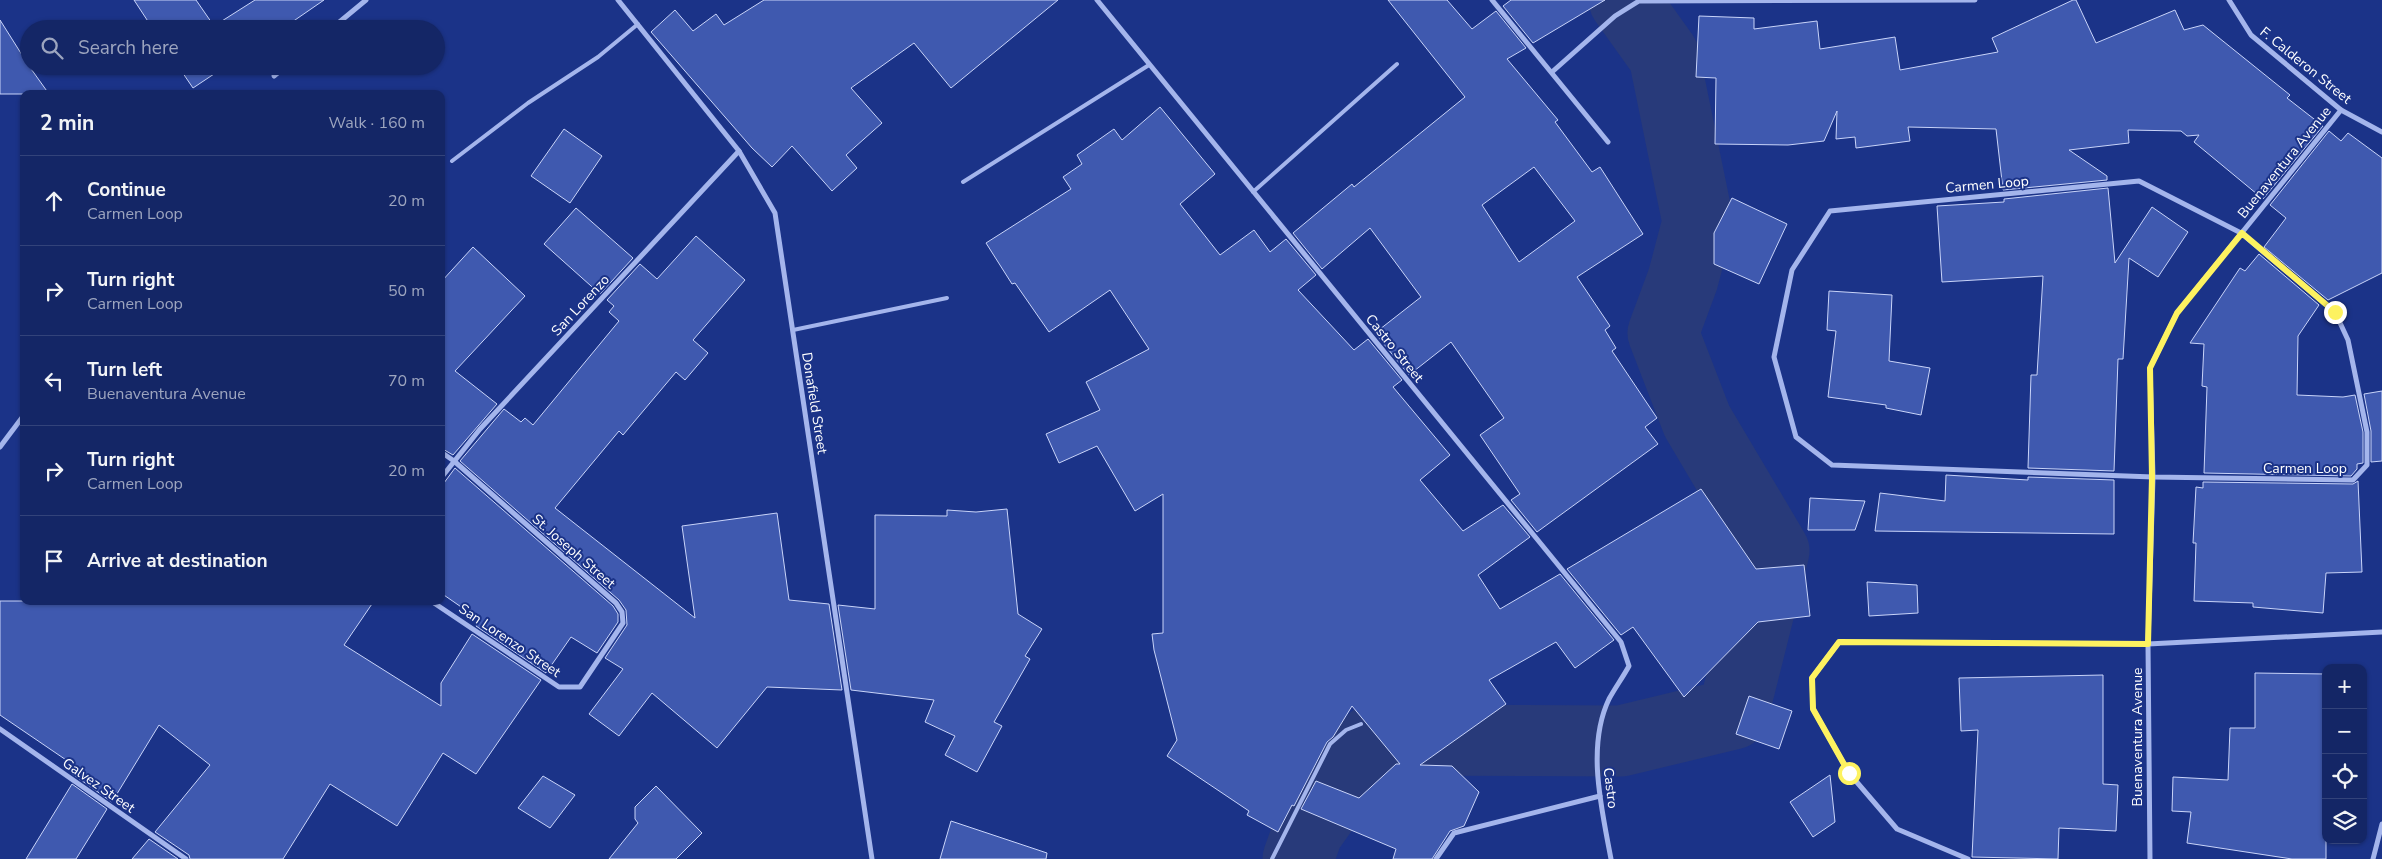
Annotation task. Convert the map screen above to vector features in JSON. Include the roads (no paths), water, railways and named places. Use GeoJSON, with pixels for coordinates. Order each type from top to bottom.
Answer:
{"type":"FeatureCollection","features":[{"type":"Feature","properties":{"kind":"street"},"geometry":{"type":"LineString","coordinates":[[342,20],[366,0]]}},
{"type":"Feature","properties":{"kind":"street","name":"Donafield Street"},"geometry":{"type":"LineString","coordinates":[[618,0],[739,151],[775,213],[872,859]]}},
{"type":"Feature","properties":{"kind":"street","name":"Castro Street"},"geometry":{"type":"LineString","coordinates":[[1097,0],[1621,642],[1629,666],[1609,700],[1602,720]]}},
{"type":"Feature","properties":{"kind":"street"},"geometry":{"type":"LineString","coordinates":[[1492,0],[1608,142]]}},
{"type":"Feature","properties":{"kind":"street"},"geometry":{"type":"LineString","coordinates":[[1552,72],[1615,16],[1639,0],[1972,0]]}},
{"type":"Feature","properties":{"kind":"street","name":"F. Calderon Street"},"geometry":{"type":"LineString","coordinates":[[2229,0],[2251,35],[2341,110],[2382,132]]}},
{"type":"Feature","properties":{"kind":"street","name":"Buenaventura Avenue"},"geometry":{"type":"LineString","coordinates":[[2150,859],[2148,644],[2152,477],[2150,368],[2177,313],[2341,110]]}},
{"type":"Feature","properties":{"kind":"street","name":"San Lorenzo"},"geometry":{"type":"LineString","coordinates":[[445,473],[487,421],[739,151]]}},
{"type":"Feature","properties":{"kind":"street","name":"Carmen Loop"},"geometry":{"type":"LineString","coordinates":[[2139,181],[2192,206],[2242,233],[2335,312],[2348,340],[2367,432],[2366,465],[2353,480],[2152,477],[1832,464],[1796,437],[1774,357],[1792,270],[1830,211],[2139,181]]}},
{"type":"Feature","properties":{"kind":"street"},"geometry":{"type":"LineString","coordinates":[[0,447],[20,420]]}},
{"type":"Feature","properties":{"kind":"street","name":"St. Joseph Street"},"geometry":{"type":"LineString","coordinates":[[445,455],[616,603],[622,612],[623,623],[580,687]]}},
{"type":"Feature","properties":{"kind":"street","name":"San Lorenzo Street"},"geometry":{"type":"LineString","coordinates":[[437,605],[559,687],[580,687]]}},
{"type":"Feature","properties":{"kind":"street"},"geometry":{"type":"LineString","coordinates":[[1968,859],[1897,829],[1849,773],[1813,709],[1812,678],[1839,642],[2148,644],[2382,632]]}},
{"type":"Feature","properties":{"kind":"street","name":"Castro"},"geometry":{"type":"LineString","coordinates":[[1602,720],[1597,763],[1600,796],[1611,859]]}},
{"type":"Feature","properties":{"kind":"street","name":"Galvez Street"},"geometry":{"type":"LineString","coordinates":[[0,729],[186,859]]}},
{"type":"Feature","properties":{"kind":"street"},"geometry":{"type":"LineString","coordinates":[[1436,859],[1454,833],[1600,796]]}},
{"type":"Feature","properties":{"kind":"street"},"geometry":{"type":"LineString","coordinates":[[2373,859],[2382,824]]}},
{"type":"Feature","properties":{"kind":"lane"},"geometry":{"type":"LineString","coordinates":[[452,161],[528,103],[598,57],[638,24]]}},
{"type":"Feature","properties":{"kind":"lane"},"geometry":{"type":"LineString","coordinates":[[1253,192],[1397,64]]}},
{"type":"Feature","properties":{"kind":"lane"},"geometry":{"type":"LineString","coordinates":[[962,182],[1149,65]]}},
{"type":"Feature","properties":{"kind":"lane"},"geometry":{"type":"LineString","coordinates":[[792,330],[947,298]]}},
{"type":"Feature","properties":{"kind":"lane"},"geometry":{"type":"LineString","coordinates":[[1272,859],[1330,744],[1346,730],[1361,724]]}},
{"type":"Feature","properties":{"kind":"waterway"},"geometry":{"type":"LineString","coordinates":[[1298,859],[1308,831],[1373,740],[1621,741],[1733,714],[1774,551],[1697,421],[1663,333],[1683,279],[1698,222],[1664,56],[1624,0]]}}]}
